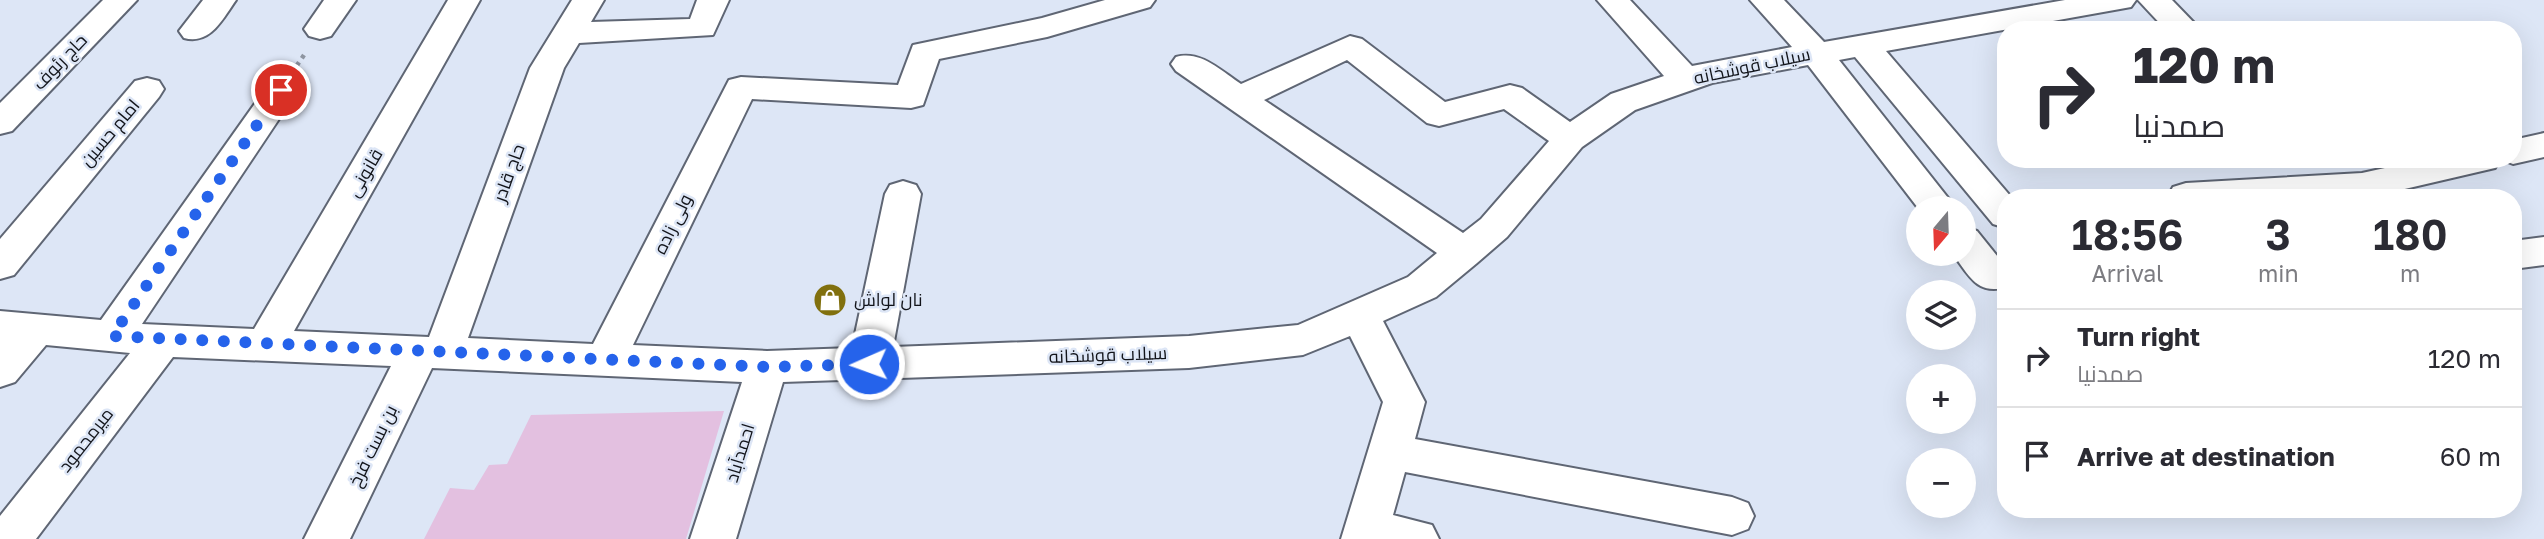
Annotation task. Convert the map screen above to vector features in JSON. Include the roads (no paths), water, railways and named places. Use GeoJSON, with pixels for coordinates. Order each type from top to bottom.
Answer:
{"type":"FeatureCollection","features":[{"type":"Feature","properties":{"kind":"street","name":"حاج رئوف"},"geometry":{"type":"LineString","coordinates":[[0,123],[121,0]]}},
{"type":"Feature","properties":{"kind":"street"},"geometry":{"type":"LineString","coordinates":[[195,31],[220,0]]}},
{"type":"Feature","properties":{"kind":"street"},"geometry":{"type":"LineString","coordinates":[[320,29],[340,0]]}},
{"type":"Feature","properties":{"kind":"street","name":"قانونی"},"geometry":{"type":"LineString","coordinates":[[266,345],[464,0]]}},
{"type":"Feature","properties":{"kind":"street","name":"حاج قادر"},"geometry":{"type":"LineString","coordinates":[[431,353],[547,68],[588,0]]}},
{"type":"Feature","properties":{"kind":"street"},"geometry":{"type":"LineString","coordinates":[[568,33],[702,28],[713,0]]}},
{"type":"Feature","properties":{"kind":"street","name":"ولی زاده"},"geometry":{"type":"LineString","coordinates":[[605,360],[741,88],[911,97],[925,52],[1047,27],[1139,0]]}},
{"type":"Feature","properties":{"kind":"street"},"geometry":{"type":"LineString","coordinates":[[1613,0],[1686,80]]}},
{"type":"Feature","properties":{"kind":"street"},"geometry":{"type":"LineString","coordinates":[[1766,0],[1816,53],[1929,196]]}},
{"type":"Feature","properties":{"kind":"street","name":"سیلاب قوشخانه"},"geometry":{"type":"LineString","coordinates":[[19,327],[163,341],[767,367],[1189,352],[1303,340],[1422,287],[1494,228],[1570,139],[1623,102],[1706,73],[1863,45],[1992,10],[2120,0]]}},
{"type":"Feature","properties":{"kind":"street"},"geometry":{"type":"LineString","coordinates":[[2154,0],[2176,21]]}},
{"type":"Feature","properties":{"kind":"street"},"geometry":{"type":"LineString","coordinates":[[1863,45],[1997,204]]}},
{"type":"Feature","properties":{"kind":"street"},"geometry":{"type":"LineString","coordinates":[[1238,99],[1350,46],[1439,115],[1510,96],[1570,139]]}},
{"type":"Feature","properties":{"kind":"street"},"geometry":{"type":"LineString","coordinates":[[1188,64],[1464,253]]}},
{"type":"Feature","properties":{"kind":"street","name":"امام حسین"},"geometry":{"type":"LineString","coordinates":[[0,265],[147,89]]}},
{"type":"Feature","properties":{"kind":"street"},"geometry":{"type":"LineString","coordinates":[[112,336],[268,110]]}},
{"type":"Feature","properties":{"kind":"street"},"geometry":{"type":"LineString","coordinates":[[2522,150],[2544,145]]}},
{"type":"Feature","properties":{"kind":"street"},"geometry":{"type":"LineString","coordinates":[[2309,189],[2362,186],[2442,168]]}},
{"type":"Feature","properties":{"kind":"street"},"geometry":{"type":"LineString","coordinates":[[869,364],[903,194]]}},
{"type":"Feature","properties":{"kind":"street"},"geometry":{"type":"LineString","coordinates":[[2522,254],[2544,251]]}},
{"type":"Feature","properties":{"kind":"street"},"geometry":{"type":"LineString","coordinates":[[1976,256],[1992,277]]}},
{"type":"Feature","properties":{"kind":"street"},"geometry":{"type":"LineString","coordinates":[[1360,314],[1404,402],[1366,535],[1416,539]]}},
{"type":"Feature","properties":{"kind":"street"},"geometry":{"type":"LineString","coordinates":[[0,371],[19,327]]}},
{"type":"Feature","properties":{"kind":"street","name":"میرمحمود"},"geometry":{"type":"LineString","coordinates":[[9,539],[163,341]]}},
{"type":"Feature","properties":{"kind":"street","name":"بن بست فرخ"},"geometry":{"type":"LineString","coordinates":[[327,539],[431,353]]}},
{"type":"Feature","properties":{"kind":"street","name":"احمدآباد"},"geometry":{"type":"LineString","coordinates":[[713,539],[767,367]]}},
{"type":"Feature","properties":{"kind":"street"},"geometry":{"type":"LineString","coordinates":[[1391,452],[1732,516]]}},
{"type":"Feature","properties":{"kind":"place","name":"نان لواش"},"geometry":{"type":"Point","coordinates":[830,300]}}]}
